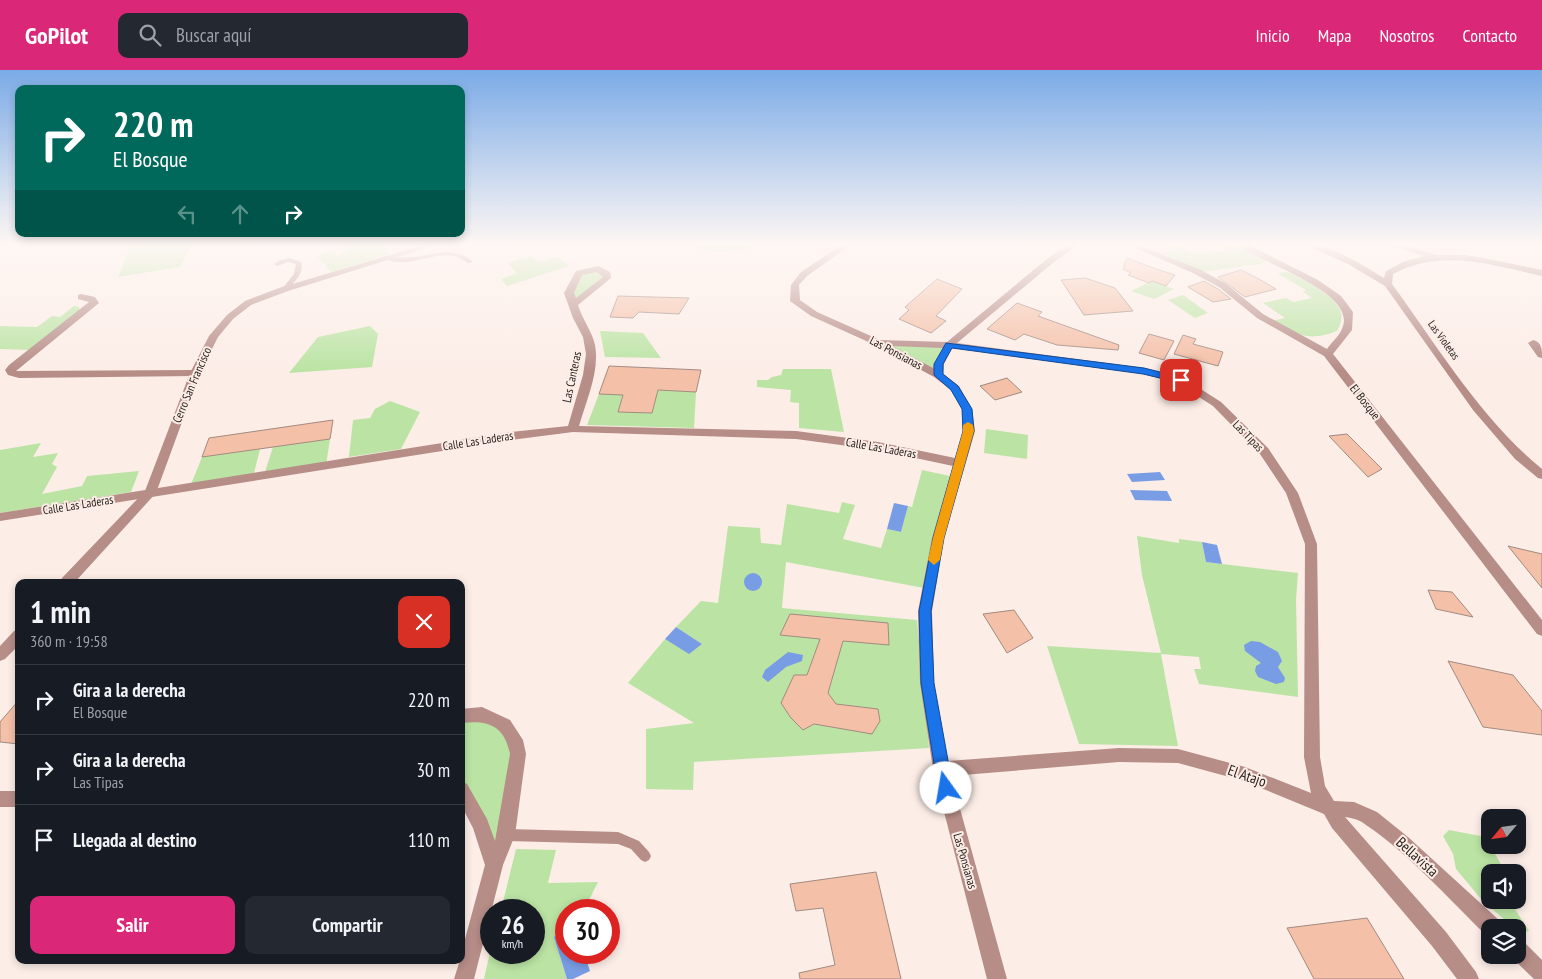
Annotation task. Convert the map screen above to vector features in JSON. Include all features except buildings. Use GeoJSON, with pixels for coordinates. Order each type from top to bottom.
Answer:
{"type":"FeatureCollection","features":[{"type":"Feature","properties":{"kind":"street","name":"Cerro San Francisco"},"geometry":{"type":"LineString","coordinates":[[70,579],[150,493],[195,373],[214,336],[230,317],[248,303],[293,286]]}},
{"type":"Feature","properties":{"kind":"street","name":"Las Ponsianas"},"geometry":{"type":"LineString","coordinates":[[795,286],[795,301],[814,314],[878,343],[938,375],[955,388],[967,409],[968,431],[938,538],[925,611],[928,683],[941,768],[997,979]]}},
{"type":"Feature","properties":{"kind":"street"},"geometry":{"type":"LineString","coordinates":[[938,375],[939,364],[949,345],[1019,286]]}},
{"type":"Feature","properties":{"kind":"street","name":"El Bosque"},"geometry":{"type":"LineString","coordinates":[[1224,286],[1260,316],[1328,354],[1542,630]]}},
{"type":"Feature","properties":{"kind":"street"},"geometry":{"type":"LineString","coordinates":[[1321,286],[1338,298],[1348,312],[1347,330],[1328,354]]}},
{"type":"Feature","properties":{"kind":"street","name":"Las Violetas"},"geometry":{"type":"LineString","coordinates":[[1390,286],[1477,408],[1518,456],[1542,475]]}},
{"type":"Feature","properties":{"kind":"street"},"geometry":{"type":"LineString","coordinates":[[81,297],[92,298],[94,303],[13,367],[10,370],[12,373],[38,367],[195,373]]}},
{"type":"Feature","properties":{"kind":"street","name":"Las Canteras"},"geometry":{"type":"LineString","coordinates":[[573,429],[591,349],[587,332],[577,315],[575,303]]}},
{"type":"Feature","properties":{"kind":"street","name":"Las Tipas"},"geometry":{"type":"LineString","coordinates":[[878,343],[949,345],[1144,371],[1181,380],[1217,404],[1264,451],[1292,493],[1311,544],[1312,757],[1317,788],[1329,808]]}},
{"type":"Feature","properties":{"kind":"street"},"geometry":{"type":"LineString","coordinates":[[1533,343],[1542,355]]}},
{"type":"Feature","properties":{"kind":"street"},"geometry":{"type":"LineString","coordinates":[[22,360],[29,358],[38,367]]}},
{"type":"Feature","properties":{"kind":"street","name":"Calle Las Laderas"},"geometry":{"type":"LineString","coordinates":[[0,517],[511,436],[573,429],[796,436],[878,446],[959,463]]}},
{"type":"Feature","properties":{"kind":"street"},"geometry":{"type":"LineString","coordinates":[[0,655],[15,639]]}},
{"type":"Feature","properties":{"kind":"street"},"geometry":{"type":"LineString","coordinates":[[464,979],[494,865],[506,835],[518,754],[515,740],[505,725],[494,718],[482,714],[465,716]]}},
{"type":"Feature","properties":{"kind":"street","name":"El Atajo"},"geometry":{"type":"LineString","coordinates":[[941,768],[1119,755],[1178,756],[1245,774],[1329,808]]}},
{"type":"Feature","properties":{"kind":"street"},"geometry":{"type":"LineString","coordinates":[[465,796],[481,824],[494,865]]}},
{"type":"Feature","properties":{"kind":"street"},"geometry":{"type":"LineString","coordinates":[[0,799],[15,799]]}},
{"type":"Feature","properties":{"kind":"street"},"geometry":{"type":"LineString","coordinates":[[1329,808],[1353,841],[1403,896],[1469,979]]}},
{"type":"Feature","properties":{"kind":"street","name":"Bellavista"},"geometry":{"type":"LineString","coordinates":[[1329,808],[1354,810],[1371,818],[1402,843],[1483,919]]}},
{"type":"Feature","properties":{"kind":"street"},"geometry":{"type":"LineString","coordinates":[[1526,958],[1542,973]]}},
{"type":"Feature","properties":{"kind":"lane"},"geometry":{"type":"LineString","coordinates":[[506,835],[618,838],[635,845],[645,856]]}},
{"type":"Feature","properties":{"kind":"green space"},"geometry":{"type":"Polygon","coordinates":[[[572,286],[593,286],[575,303],[572,286]]]}},
{"type":"Feature","properties":{"kind":"green space"},"geometry":{"type":"Polygon","coordinates":[[[1141,286],[1167,286],[1174,289],[1154,299],[1131,291],[1141,286]]]}},
{"type":"Feature","properties":{"kind":"green space"},"geometry":{"type":"Polygon","coordinates":[[[1300,286],[1315,286],[1338,306],[1342,317],[1337,331],[1318,336],[1303,335],[1271,321],[1285,318],[1263,303],[1286,298],[1293,302],[1312,298],[1303,292],[1306,290],[1300,286]]]}},
{"type":"Feature","properties":{"kind":"green space"},"geometry":{"type":"Polygon","coordinates":[[[1183,295],[1208,313],[1195,318],[1168,300],[1183,295]]]}},
{"type":"Feature","properties":{"kind":"green space"},"geometry":{"type":"Polygon","coordinates":[[[74,306],[79,307],[80,310],[31,350],[0,349],[0,326],[37,327],[52,316],[60,317],[74,306]]]}},
{"type":"Feature","properties":{"kind":"green space"},"geometry":{"type":"Polygon","coordinates":[[[370,326],[378,334],[372,367],[289,373],[318,337],[370,326]]]}},
{"type":"Feature","properties":{"kind":"green space"},"geometry":{"type":"Polygon","coordinates":[[[600,331],[643,333],[661,358],[605,357],[600,331]]]}},
{"type":"Feature","properties":{"kind":"green space"},"geometry":{"type":"Polygon","coordinates":[[[878,343],[949,345],[938,375],[878,343]]]}},
{"type":"Feature","properties":{"kind":"green space"},"geometry":{"type":"Polygon","coordinates":[[[783,369],[831,369],[844,432],[799,428],[799,403],[790,402],[791,390],[757,387],[757,380],[768,380],[781,375],[783,369]]]}},
{"type":"Feature","properties":{"kind":"green space"},"geometry":{"type":"Polygon","coordinates":[[[658,390],[696,392],[694,428],[587,425],[599,394],[623,395],[618,412],[652,413],[658,390]]]}},
{"type":"Feature","properties":{"kind":"green space"},"geometry":{"type":"Polygon","coordinates":[[[390,401],[420,412],[401,449],[349,457],[353,420],[370,418],[375,409],[390,401]]]}},
{"type":"Feature","properties":{"kind":"green space"},"geometry":{"type":"Polygon","coordinates":[[[986,429],[1028,435],[1027,459],[984,453],[986,429]]]}},
{"type":"Feature","properties":{"kind":"green space"},"geometry":{"type":"Polygon","coordinates":[[[330,439],[326,465],[264,475],[273,447],[330,439]]]}},
{"type":"Feature","properties":{"kind":"green space"},"geometry":{"type":"Polygon","coordinates":[[[41,443],[33,457],[58,453],[52,464],[57,467],[42,494],[82,486],[87,476],[139,471],[131,492],[0,513],[0,450],[41,443]]]}},
{"type":"Feature","properties":{"kind":"green space"},"geometry":{"type":"Polygon","coordinates":[[[260,449],[253,477],[190,487],[202,457],[260,449]]]}},
{"type":"Feature","properties":{"kind":"green space"},"geometry":{"type":"Polygon","coordinates":[[[922,470],[950,476],[924,588],[786,562],[782,608],[917,620],[929,748],[694,762],[693,790],[646,789],[646,729],[694,723],[628,683],[665,639],[689,653],[702,644],[676,627],[701,601],[718,603],[728,526],[760,528],[761,543],[781,545],[787,504],[839,513],[842,502],[855,505],[843,539],[881,548],[887,529],[901,532],[908,506],[912,507],[922,470]]]}},
{"type":"Feature","properties":{"kind":"green space"},"geometry":{"type":"Polygon","coordinates":[[[1137,536],[1179,543],[1179,539],[1202,542],[1206,562],[1298,573],[1296,600],[1298,697],[1199,684],[1194,669],[1201,669],[1199,657],[1161,654],[1178,746],[1079,744],[1047,646],[1161,653],[1142,575],[1137,536]]]}},
{"type":"Feature","properties":{"kind":"green space"},"geometry":{"type":"Polygon","coordinates":[[[482,714],[515,740],[494,865],[465,798],[465,716],[482,714]]]}},
{"type":"Feature","properties":{"kind":"green space"},"geometry":{"type":"Polygon","coordinates":[[[1449,830],[1481,836],[1481,854],[1495,854],[1501,864],[1481,864],[1481,899],[1456,869],[1453,854],[1443,836],[1449,830]]]}},
{"type":"Feature","properties":{"kind":"green space"},"geometry":{"type":"Polygon","coordinates":[[[516,849],[556,850],[548,883],[598,882],[590,899],[555,899],[555,964],[562,964],[567,979],[484,979],[487,964],[545,964],[545,899],[504,899],[516,849]]]}},
{"type":"Feature","properties":{"kind":"green space"},"geometry":{"type":"Polygon","coordinates":[[[1492,909],[1515,909],[1521,919],[1504,919],[1492,909]]]}},
{"type":"Feature","properties":{"kind":"water"},"geometry":{"type":"Polygon","coordinates":[[[1160,472],[1165,480],[1132,482],[1127,474],[1160,472]]]}},
{"type":"Feature","properties":{"kind":"water"},"geometry":{"type":"Polygon","coordinates":[[[1130,490],[1167,491],[1172,501],[1135,500],[1130,490]]]}},
{"type":"Feature","properties":{"kind":"water"},"geometry":{"type":"Polygon","coordinates":[[[894,503],[908,506],[901,532],[887,529],[894,503]]]}},
{"type":"Feature","properties":{"kind":"water"},"geometry":{"type":"Polygon","coordinates":[[[1202,542],[1217,545],[1222,564],[1206,562],[1202,542]]]}},
{"type":"Feature","properties":{"kind":"water"},"geometry":{"type":"Polygon","coordinates":[[[753,573],[759,576],[762,582],[759,588],[753,591],[747,588],[744,582],[747,576],[753,573]]]}},
{"type":"Feature","properties":{"kind":"water"},"geometry":{"type":"Polygon","coordinates":[[[676,627],[702,644],[689,654],[665,639],[676,627]]]}},
{"type":"Feature","properties":{"kind":"water"},"geometry":{"type":"Polygon","coordinates":[[[1251,641],[1260,642],[1278,652],[1282,661],[1278,667],[1285,678],[1284,682],[1276,684],[1258,677],[1255,671],[1256,666],[1261,663],[1245,651],[1244,645],[1251,641]]]}},
{"type":"Feature","properties":{"kind":"water"},"geometry":{"type":"Polygon","coordinates":[[[788,652],[803,655],[802,661],[786,667],[768,682],[762,677],[765,670],[788,652]]]}},
{"type":"Feature","properties":{"kind":"water"},"geometry":{"type":"Polygon","coordinates":[[[562,964],[588,964],[590,971],[573,979],[567,979],[562,964]]]}},
{"type":"Feature","properties":{"kind":"slow traffic"},"geometry":{"type":"LineString","coordinates":[[934,560],[968,425]]}},
{"type":"Feature","properties":{"kind":"route"},"geometry":{"type":"LineString","coordinates":[[946,788],[941,768],[928,683],[925,611],[938,538],[968,431],[967,409],[955,388],[938,375],[939,364],[949,345],[1144,371],[1181,380]]}}]}
